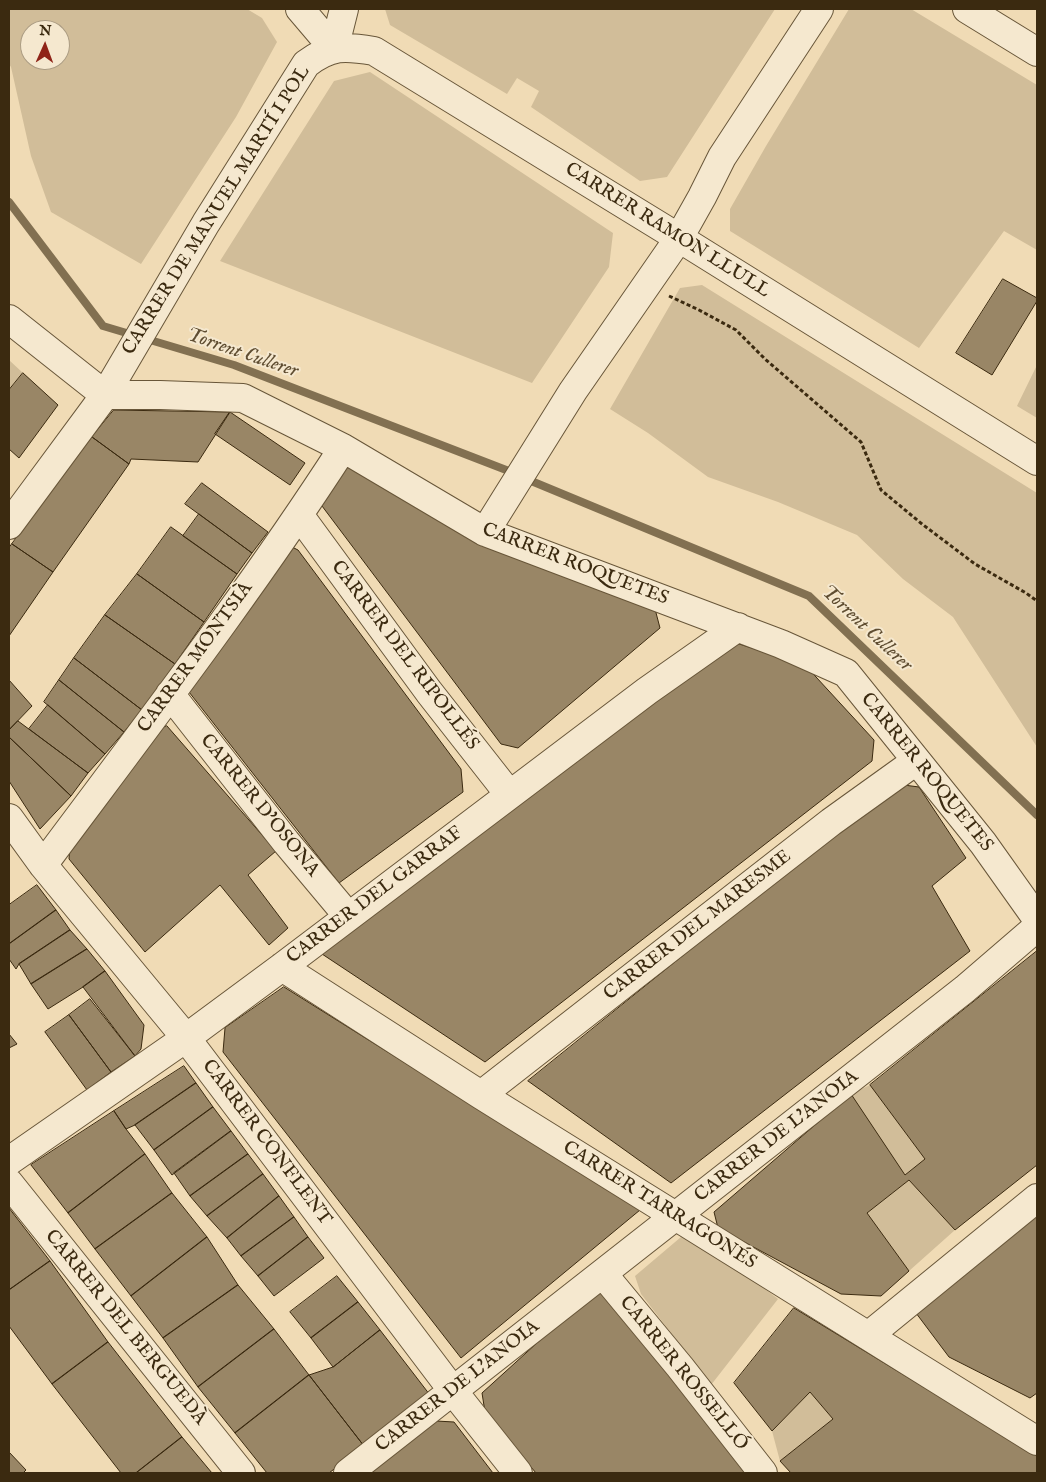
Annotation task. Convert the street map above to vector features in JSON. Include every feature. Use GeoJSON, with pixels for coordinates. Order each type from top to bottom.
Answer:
{"type":"FeatureCollection","features":[{"type":"Feature","properties":{"kind":"street"},"geometry":{"type":"LineString","coordinates":[[300,9],[334,49]]}},
{"type":"Feature","properties":{"kind":"street"},"geometry":{"type":"LineString","coordinates":[[334,49],[344,9]]}},
{"type":"Feature","properties":{"kind":"street"},"geometry":{"type":"LineString","coordinates":[[485,532],[573,391],[679,238],[722,157],[819,9]]}},
{"type":"Feature","properties":{"kind":"street"},"geometry":{"type":"LineString","coordinates":[[968,9],[1037,52]]}},
{"type":"Feature","properties":{"kind":"street","name":"CARRER RAMON LLULL"},"geometry":{"type":"LineString","coordinates":[[334,49],[354,48],[374,51],[1037,461]]}},
{"type":"Feature","properties":{"kind":"street","name":"CARRER DE MANUEL MARTÍ I POL"},"geometry":{"type":"LineString","coordinates":[[9,524],[105,395],[206,223],[306,64],[319,54],[334,49]]}},
{"type":"Feature","properties":{"kind":"street"},"geometry":{"type":"LineString","coordinates":[[9,319],[105,395]]}},
{"type":"Feature","properties":{"kind":"street","name":"CARRER ROQUETES"},"geometry":{"type":"LineString","coordinates":[[105,395],[243,398],[343,448],[485,532],[738,627],[846,673],[983,843],[1037,919]]}},
{"type":"Feature","properties":{"kind":"street","name":"CARRER MONTSIÀ"},"geometry":{"type":"LineString","coordinates":[[43,865],[300,516],[343,448]]}},
{"type":"Feature","properties":{"kind":"street","name":"CARRER DEL RIPOLLÉS"},"geometry":{"type":"LineString","coordinates":[[300,516],[429,692],[509,794]]}},
{"type":"Feature","properties":{"kind":"street","name":"CARRER DEL GARRAF"},"geometry":{"type":"LineString","coordinates":[[9,1161],[186,1038],[647,690],[738,627]]}},
{"type":"Feature","properties":{"kind":"street","name":"CARRER D'OSONA"},"geometry":{"type":"LineString","coordinates":[[170,694],[286,842],[348,916]]}},
{"type":"Feature","properties":{"kind":"street","name":"CARRER DEL MARESME"},"geometry":{"type":"LineString","coordinates":[[481,1095],[831,822],[916,761]]}},
{"type":"Feature","properties":{"kind":"street","name":"CARRER CONFLENT"},"geometry":{"type":"LineString","coordinates":[[9,818],[43,865],[186,1038],[453,1391],[518,1473]]}},
{"type":"Feature","properties":{"kind":"street","name":"CARRER DE L'ANOIA"},"geometry":{"type":"LineString","coordinates":[[348,1473],[964,989],[1037,927]]}},
{"type":"Feature","properties":{"kind":"street","name":"CARRER TARRAGONÉS"},"geometry":{"type":"LineString","coordinates":[[282,967],[675,1217],[1035,1437]]}},
{"type":"Feature","properties":{"kind":"street","name":"CARRER DEL BERGUEDÀ"},"geometry":{"type":"LineString","coordinates":[[9,1184],[241,1473]]}},
{"type":"Feature","properties":{"kind":"street"},"geometry":{"type":"LineString","coordinates":[[868,1336],[1037,1198]]}},
{"type":"Feature","properties":{"kind":"street","name":"CARRER ROSSELLÓ"},"geometry":{"type":"LineString","coordinates":[[603,1274],[763,1473]]}},
{"type":"Feature","properties":{"kind":"path"},"geometry":{"type":"LineString","coordinates":[[646,286],[700,310],[736,330],[765,359],[861,442],[881,490],[975,564],[1037,601]]}},
{"type":"Feature","properties":{"kind":"shaded area"},"geometry":{"type":"Polygon","coordinates":[[[9,9],[247,9],[262,18],[277,42],[236,117],[141,264],[51,212],[31,156],[9,64],[9,9]]]}},
{"type":"Feature","properties":{"kind":"shaded area"},"geometry":{"type":"Polygon","coordinates":[[[385,9],[775,9],[667,177],[640,181],[531,107],[539,91],[517,78],[507,94],[390,25],[385,9]]]}},
{"type":"Feature","properties":{"kind":"shaded area"},"geometry":{"type":"Polygon","coordinates":[[[849,9],[911,9],[1037,85],[1037,250],[1004,231],[919,348],[730,231],[730,209],[849,9]]]}},
{"type":"Feature","properties":{"kind":"shaded area"},"geometry":{"type":"Polygon","coordinates":[[[370,72],[613,233],[609,267],[532,383],[220,261],[334,81],[370,72]]]}},
{"type":"Feature","properties":{"kind":"shaded area"},"geometry":{"type":"Polygon","coordinates":[[[702,285],[1037,493],[1037,747],[953,617],[903,579],[857,535],[778,502],[708,477],[648,433],[610,409],[680,288],[702,285]]]}},
{"type":"Feature","properties":{"kind":"shaded area"},"geometry":{"type":"Polygon","coordinates":[[[9,360],[23,373],[9,389],[9,360]]]}},
{"type":"Feature","properties":{"kind":"shaded area"},"geometry":{"type":"Polygon","coordinates":[[[1037,365],[1037,418],[1017,406],[1037,365]]]}},
{"type":"Feature","properties":{"kind":"shaded area"},"geometry":{"type":"Polygon","coordinates":[[[870,1085],[925,1159],[905,1175],[851,1094],[870,1085]]]}},
{"type":"Feature","properties":{"kind":"shaded area"},"geometry":{"type":"Polygon","coordinates":[[[909,1180],[955,1230],[909,1271],[867,1213],[909,1180]]]}},
{"type":"Feature","properties":{"kind":"shaded area"},"geometry":{"type":"Polygon","coordinates":[[[681,1237],[705,1243],[778,1299],[711,1385],[641,1294],[635,1276],[681,1237]]]}},
{"type":"Feature","properties":{"kind":"shaded area"},"geometry":{"type":"Polygon","coordinates":[[[810,1392],[833,1419],[780,1461],[772,1431],[810,1392]]]}},
{"type":"Feature","properties":{"kind":"building"},"geometry":{"type":"Polygon","coordinates":[[[1003,279],[1037,298],[1037,301],[992,375],[956,353],[1003,279]]]}},
{"type":"Feature","properties":{"kind":"building"},"geometry":{"type":"Polygon","coordinates":[[[23,373],[58,405],[19,458],[9,449],[9,390],[23,373]]]}},
{"type":"Feature","properties":{"kind":"building"},"geometry":{"type":"Polygon","coordinates":[[[114,410],[230,412],[198,462],[131,459],[129,464],[92,437],[114,410]]]}},
{"type":"Feature","properties":{"kind":"building"},"geometry":{"type":"Polygon","coordinates":[[[230,412],[305,463],[290,485],[215,434],[230,412]]]}},
{"type":"Feature","properties":{"kind":"building"},"geometry":{"type":"Polygon","coordinates":[[[92,437],[129,464],[53,572],[12,544],[92,437]]]}},
{"type":"Feature","properties":{"kind":"building"},"geometry":{"type":"Polygon","coordinates":[[[346,466],[655,609],[660,628],[518,748],[501,744],[319,502],[346,466]]]}},
{"type":"Feature","properties":{"kind":"building"},"geometry":{"type":"Polygon","coordinates":[[[202,483],[268,532],[252,553],[185,504],[202,483]]]}},
{"type":"Feature","properties":{"kind":"building"},"geometry":{"type":"Polygon","coordinates":[[[199,514],[252,553],[237,574],[183,536],[199,514]]]}},
{"type":"Feature","properties":{"kind":"building"},"geometry":{"type":"Polygon","coordinates":[[[171,527],[237,574],[204,622],[137,574],[171,527]]]}},
{"type":"Feature","properties":{"kind":"building"},"geometry":{"type":"Polygon","coordinates":[[[12,544],[53,572],[9,636],[9,548],[12,544]]]}},
{"type":"Feature","properties":{"kind":"building"},"geometry":{"type":"Polygon","coordinates":[[[288,545],[298,550],[461,769],[463,792],[339,883],[189,692],[288,545]]]}},
{"type":"Feature","properties":{"kind":"building"},"geometry":{"type":"Polygon","coordinates":[[[137,574],[204,622],[175,664],[105,615],[137,574]]]}},
{"type":"Feature","properties":{"kind":"building"},"geometry":{"type":"Polygon","coordinates":[[[105,615],[175,664],[142,710],[74,658],[105,615]]]}},
{"type":"Feature","properties":{"kind":"building"},"geometry":{"type":"Polygon","coordinates":[[[733,642],[805,665],[874,740],[872,761],[485,1062],[319,952],[733,642]]]}},
{"type":"Feature","properties":{"kind":"building"},"geometry":{"type":"Polygon","coordinates":[[[74,658],[142,710],[124,732],[59,680],[74,658]]]}},
{"type":"Feature","properties":{"kind":"building"},"geometry":{"type":"Polygon","coordinates":[[[9,680],[32,706],[9,730],[9,680]]]}},
{"type":"Feature","properties":{"kind":"building"},"geometry":{"type":"Polygon","coordinates":[[[59,680],[124,732],[105,754],[44,702],[59,680]]]}},
{"type":"Feature","properties":{"kind":"building"},"geometry":{"type":"Polygon","coordinates":[[[48,705],[105,754],[88,773],[29,729],[48,705]]]}},
{"type":"Feature","properties":{"kind":"building"},"geometry":{"type":"Polygon","coordinates":[[[18,721],[88,773],[71,796],[9,737],[9,730],[18,721]]]}},
{"type":"Feature","properties":{"kind":"building"},"geometry":{"type":"Polygon","coordinates":[[[167,726],[276,851],[248,875],[288,928],[269,945],[220,885],[145,952],[69,859],[70,843],[154,732],[167,726]]]}},
{"type":"Feature","properties":{"kind":"building"},"geometry":{"type":"Polygon","coordinates":[[[9,737],[71,796],[40,829],[9,781],[9,737]]]}},
{"type":"Feature","properties":{"kind":"building"},"geometry":{"type":"Polygon","coordinates":[[[896,784],[919,787],[966,858],[932,886],[970,951],[671,1183],[528,1081],[896,784]]]}},
{"type":"Feature","properties":{"kind":"building"},"geometry":{"type":"Polygon","coordinates":[[[37,885],[56,910],[9,944],[9,905],[37,885]]]}},
{"type":"Feature","properties":{"kind":"building"},"geometry":{"type":"Polygon","coordinates":[[[56,910],[70,930],[19,964],[16,969],[9,959],[9,944],[56,910]]]}},
{"type":"Feature","properties":{"kind":"building"},"geometry":{"type":"Polygon","coordinates":[[[70,930],[87,949],[31,984],[19,964],[70,930]]]}},
{"type":"Feature","properties":{"kind":"building"},"geometry":{"type":"Polygon","coordinates":[[[87,949],[105,971],[48,1009],[31,984],[87,949]]]}},
{"type":"Feature","properties":{"kind":"building"},"geometry":{"type":"Polygon","coordinates":[[[1037,951],[1037,1165],[955,1230],[909,1180],[867,1213],[909,1271],[881,1296],[841,1294],[718,1228],[714,1212],[851,1094],[905,1175],[925,1159],[870,1085],[1037,951]]]}},
{"type":"Feature","properties":{"kind":"building"},"geometry":{"type":"Polygon","coordinates":[[[105,971],[144,1025],[141,1049],[135,1056],[83,987],[105,971]]]}},
{"type":"Feature","properties":{"kind":"building"},"geometry":{"type":"Polygon","coordinates":[[[284,987],[640,1210],[461,1358],[223,1052],[225,1028],[284,987]]]}},
{"type":"Feature","properties":{"kind":"building"},"geometry":{"type":"Polygon","coordinates":[[[90,999],[135,1056],[111,1072],[69,1015],[90,999]]]}},
{"type":"Feature","properties":{"kind":"building"},"geometry":{"type":"Polygon","coordinates":[[[69,1015],[111,1072],[87,1090],[45,1032],[69,1015]]]}},
{"type":"Feature","properties":{"kind":"building"},"geometry":{"type":"Polygon","coordinates":[[[9,1034],[17,1044],[9,1048],[9,1034]]]}},
{"type":"Feature","properties":{"kind":"building"},"geometry":{"type":"Polygon","coordinates":[[[184,1066],[196,1083],[135,1125],[126,1129],[114,1111],[184,1066]]]}},
{"type":"Feature","properties":{"kind":"building"},"geometry":{"type":"Polygon","coordinates":[[[196,1083],[213,1107],[154,1150],[135,1125],[196,1083]]]}},
{"type":"Feature","properties":{"kind":"building"},"geometry":{"type":"Polygon","coordinates":[[[213,1107],[231,1131],[172,1175],[154,1150],[213,1107]]]}},
{"type":"Feature","properties":{"kind":"building"},"geometry":{"type":"Polygon","coordinates":[[[114,1111],[145,1154],[68,1213],[31,1165],[114,1111]]]}},
{"type":"Feature","properties":{"kind":"building"},"geometry":{"type":"Polygon","coordinates":[[[231,1131],[248,1154],[190,1196],[174,1173],[231,1131]]]}},
{"type":"Feature","properties":{"kind":"building"},"geometry":{"type":"Polygon","coordinates":[[[145,1154],[172,1193],[95,1249],[68,1213],[145,1154]]]}},
{"type":"Feature","properties":{"kind":"building"},"geometry":{"type":"Polygon","coordinates":[[[248,1154],[263,1174],[207,1216],[190,1196],[248,1154]]]}},
{"type":"Feature","properties":{"kind":"building"},"geometry":{"type":"Polygon","coordinates":[[[263,1174],[279,1196],[227,1238],[207,1216],[263,1174]]]}},
{"type":"Feature","properties":{"kind":"building"},"geometry":{"type":"Polygon","coordinates":[[[172,1193],[207,1237],[131,1296],[95,1249],[172,1193]]]}},
{"type":"Feature","properties":{"kind":"building"},"geometry":{"type":"Polygon","coordinates":[[[279,1196],[294,1217],[241,1256],[227,1238],[279,1196]]]}},
{"type":"Feature","properties":{"kind":"building"},"geometry":{"type":"Polygon","coordinates":[[[9,1208],[50,1261],[9,1290],[9,1208]]]}},
{"type":"Feature","properties":{"kind":"building"},"geometry":{"type":"Polygon","coordinates":[[[1037,1208],[1037,1393],[1030,1398],[949,1357],[916,1313],[1037,1208]]]}},
{"type":"Feature","properties":{"kind":"building"},"geometry":{"type":"Polygon","coordinates":[[[294,1217],[308,1237],[258,1276],[241,1256],[294,1217]]]}},
{"type":"Feature","properties":{"kind":"building"},"geometry":{"type":"Polygon","coordinates":[[[207,1237],[238,1285],[163,1338],[131,1296],[207,1237]]]}},
{"type":"Feature","properties":{"kind":"building"},"geometry":{"type":"Polygon","coordinates":[[[308,1237],[324,1258],[274,1296],[258,1276],[308,1237]]]}},
{"type":"Feature","properties":{"kind":"building"},"geometry":{"type":"Polygon","coordinates":[[[50,1261],[108,1342],[52,1384],[9,1326],[9,1290],[50,1261]]]}},
{"type":"Feature","properties":{"kind":"building"},"geometry":{"type":"Polygon","coordinates":[[[337,1276],[358,1302],[311,1338],[290,1312],[337,1276]]]}},
{"type":"Feature","properties":{"kind":"building"},"geometry":{"type":"Polygon","coordinates":[[[238,1285],[274,1329],[198,1387],[163,1338],[238,1285]]]}},
{"type":"Feature","properties":{"kind":"building"},"geometry":{"type":"Polygon","coordinates":[[[606,1289],[749,1473],[536,1473],[485,1412],[482,1393],[593,1292],[606,1289]]]}},
{"type":"Feature","properties":{"kind":"building"},"geometry":{"type":"Polygon","coordinates":[[[358,1302],[380,1330],[333,1367],[311,1338],[358,1302]]]}},
{"type":"Feature","properties":{"kind":"building"},"geometry":{"type":"Polygon","coordinates":[[[794,1308],[1037,1456],[1037,1473],[791,1473],[780,1461],[833,1419],[810,1392],[772,1431],[734,1383],[794,1308]]]}},
{"type":"Feature","properties":{"kind":"building"},"geometry":{"type":"Polygon","coordinates":[[[274,1329],[309,1375],[235,1433],[198,1387],[274,1329]]]}},
{"type":"Feature","properties":{"kind":"building"},"geometry":{"type":"Polygon","coordinates":[[[380,1330],[430,1395],[364,1446],[309,1375],[333,1367],[380,1330]]]}},
{"type":"Feature","properties":{"kind":"building"},"geometry":{"type":"Polygon","coordinates":[[[108,1342],[182,1437],[136,1473],[121,1473],[52,1384],[108,1342]]]}},
{"type":"Feature","properties":{"kind":"building"},"geometry":{"type":"Polygon","coordinates":[[[309,1375],[364,1446],[329,1473],[267,1473],[235,1433],[309,1375]]]}},
{"type":"Feature","properties":{"kind":"building"},"geometry":{"type":"Polygon","coordinates":[[[436,1421],[454,1422],[493,1473],[370,1473],[436,1421]]]}},
{"type":"Feature","properties":{"kind":"building"},"geometry":{"type":"Polygon","coordinates":[[[182,1437],[212,1473],[136,1473],[182,1437]]]}},
{"type":"Feature","properties":{"kind":"building"},"geometry":{"type":"Polygon","coordinates":[[[9,1452],[26,1470],[23,1473],[9,1473],[9,1452]]]}},
{"type":"Feature","properties":{"kind":"waterway","name":"Torrent Cullerer"},"geometry":{"type":"LineString","coordinates":[[9,202],[103,326],[234,365],[514,473]]}},
{"type":"Feature","properties":{"kind":"waterway","name":"Torrent Cullerer"},"geometry":{"type":"LineString","coordinates":[[524,478],[809,596],[1037,815]]}}]}
